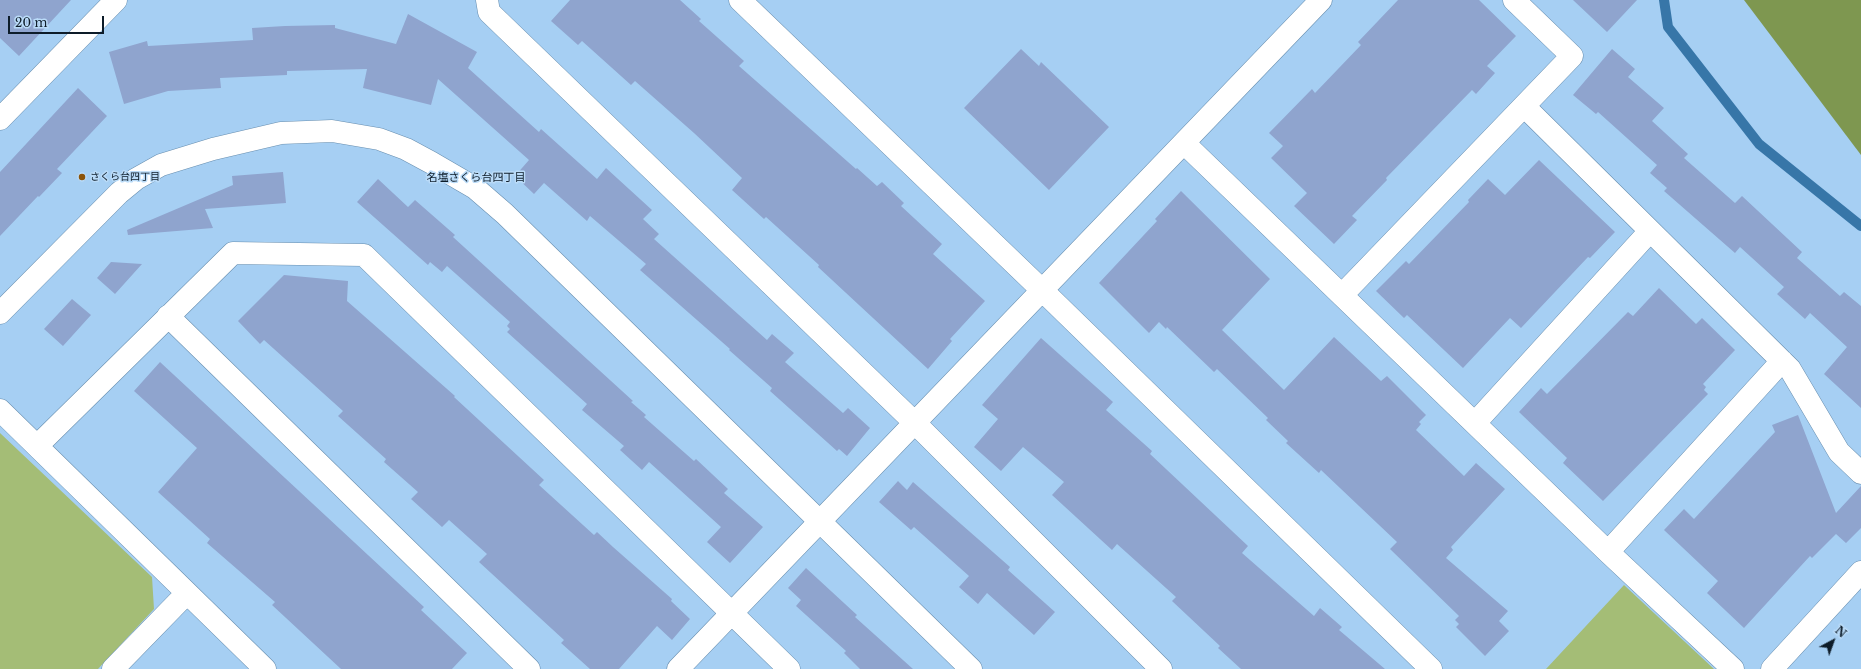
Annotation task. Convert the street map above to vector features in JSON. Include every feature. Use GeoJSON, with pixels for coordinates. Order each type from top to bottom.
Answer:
{"type":"FeatureCollection","features":[{"type":"Feature","properties":{"kind":"street"},"geometry":{"type":"LineString","coordinates":[[0,119],[116,0]]}},
{"type":"Feature","properties":{"kind":"street"},"geometry":{"type":"LineString","coordinates":[[487,0],[489,12],[915,424],[1161,669]]}},
{"type":"Feature","properties":{"kind":"street"},"geometry":{"type":"LineString","coordinates":[[740,0],[1431,669]]}},
{"type":"Feature","properties":{"kind":"street"},"geometry":{"type":"LineString","coordinates":[[678,669],[1321,0]]}},
{"type":"Feature","properties":{"kind":"street"},"geometry":{"type":"LineString","coordinates":[[1342,294],[1572,56],[1514,0]]}},
{"type":"Feature","properties":{"kind":"street"},"geometry":{"type":"LineString","coordinates":[[1524,106],[1782,360],[1790,369],[1839,452],[1861,473]]}},
{"type":"Feature","properties":{"kind":"street"},"geometry":{"type":"LineString","coordinates":[[0,313],[109,202],[136,179],[161,165],[213,149],[281,133],[332,131],[379,139],[406,149],[475,188],[505,214],[971,669]]}},
{"type":"Feature","properties":{"kind":"street"},"geometry":{"type":"LineString","coordinates":[[1184,143],[1608,552],[1733,669]]}},
{"type":"Feature","properties":{"kind":"street"},"geometry":{"type":"LineString","coordinates":[[1475,423],[1650,231]]}},
{"type":"Feature","properties":{"kind":"street"},"geometry":{"type":"LineString","coordinates":[[37,446],[233,253],[364,255],[789,669]]}},
{"type":"Feature","properties":{"kind":"street"},"geometry":{"type":"LineString","coordinates":[[168,316],[529,669]]}},
{"type":"Feature","properties":{"kind":"street"},"geometry":{"type":"LineString","coordinates":[[1608,552],[1782,360]]}},
{"type":"Feature","properties":{"kind":"street"},"geometry":{"type":"LineString","coordinates":[[0,410],[266,669]]}},
{"type":"Feature","properties":{"kind":"street"},"geometry":{"type":"LineString","coordinates":[[1772,669],[1861,572]]}},
{"type":"Feature","properties":{"kind":"street"},"geometry":{"type":"LineString","coordinates":[[114,669],[187,593]]}},
{"type":"Feature","properties":{"kind":"green space"},"geometry":{"type":"Polygon","coordinates":[[[1744,0],[1861,0],[1861,155],[1744,0]]]}},
{"type":"Feature","properties":{"kind":"green space"},"geometry":{"type":"Polygon","coordinates":[[[0,433],[152,577],[154,609],[98,669],[0,669],[0,433]]]}},
{"type":"Feature","properties":{"kind":"green space"},"geometry":{"type":"Polygon","coordinates":[[[1624,585],[1714,669],[1546,669],[1624,585]]]}},
{"type":"Feature","properties":{"kind":"building"},"geometry":{"type":"Polygon","coordinates":[[[0,0],[71,0],[19,56],[0,38],[0,0]]]}},
{"type":"Feature","properties":{"kind":"building"},"geometry":{"type":"Polygon","coordinates":[[[570,0],[680,0],[701,19],[699,21],[744,61],[739,66],[856,169],[857,168],[877,186],[882,182],[904,203],[901,206],[942,244],[933,254],[985,301],[950,339],[952,341],[928,369],[818,267],[819,265],[766,217],[764,219],[732,190],[742,178],[694,133],[635,81],[631,85],[582,41],[578,45],[551,21],[570,0]]]}},
{"type":"Feature","properties":{"kind":"building"},"geometry":{"type":"Polygon","coordinates":[[[1398,0],[1479,0],[1516,36],[1487,66],[1495,73],[1476,94],[1472,90],[1386,178],[1387,180],[1352,216],[1357,220],[1334,244],[1294,206],[1307,193],[1271,158],[1283,146],[1269,133],[1312,89],[1315,93],[1361,45],[1358,42],[1398,0]]]}},
{"type":"Feature","properties":{"kind":"building"},"geometry":{"type":"Polygon","coordinates":[[[1573,0],[1637,0],[1607,32],[1573,0]]]}},
{"type":"Feature","properties":{"kind":"building"},"geometry":{"type":"Polygon","coordinates":[[[408,14],[477,52],[468,68],[539,132],[541,129],[597,179],[606,168],[652,210],[643,219],[659,234],[654,239],[767,340],[772,334],[794,353],[785,362],[843,413],[848,408],[870,428],[847,456],[839,449],[837,451],[770,391],[772,388],[640,270],[646,264],[590,216],[587,221],[544,183],[534,194],[515,176],[529,160],[438,79],[431,105],[363,88],[367,69],[287,71],[287,75],[220,78],[221,88],[168,91],[124,104],[109,52],[147,41],[148,46],[253,40],[252,28],[285,26],[335,25],[335,28],[396,44],[408,14]]]}},
{"type":"Feature","properties":{"kind":"building"},"geometry":{"type":"Polygon","coordinates":[[[1021,49],[1039,66],[1041,62],[1109,127],[1049,190],[964,108],[1021,49]]]}},
{"type":"Feature","properties":{"kind":"building"},"geometry":{"type":"Polygon","coordinates":[[[1612,49],[1635,69],[1628,77],[1664,108],[1652,121],[1688,154],[1684,158],[1735,203],[1742,196],[1802,252],[1797,258],[1840,296],[1844,292],[1861,306],[1861,408],[1824,374],[1847,347],[1810,313],[1805,319],[1777,294],[1784,287],[1740,247],[1735,253],[1664,191],[1667,188],[1650,173],[1657,165],[1598,112],[1596,114],[1573,95],[1612,49]]]}},
{"type":"Feature","properties":{"kind":"building"},"geometry":{"type":"Polygon","coordinates":[[[78,88],[107,116],[57,169],[62,173],[0,236],[0,172],[78,88]]]}},
{"type":"Feature","properties":{"kind":"building"},"geometry":{"type":"Polygon","coordinates":[[[1539,160],[1615,232],[1590,258],[1588,257],[1521,328],[1510,318],[1463,368],[1407,315],[1404,318],[1376,291],[1406,261],[1409,264],[1469,202],[1468,200],[1488,179],[1505,195],[1539,160]]]}},
{"type":"Feature","properties":{"kind":"building"},"geometry":{"type":"Polygon","coordinates":[[[283,172],[286,203],[205,209],[213,228],[128,235],[127,230],[233,185],[232,176],[283,172]]]}},
{"type":"Feature","properties":{"kind":"building"},"geometry":{"type":"Polygon","coordinates":[[[378,179],[408,207],[415,200],[455,235],[453,237],[633,401],[631,402],[646,415],[644,417],[694,461],[696,459],[728,489],[724,493],[763,527],[730,563],[707,542],[721,527],[649,462],[642,470],[620,450],[624,446],[582,410],[587,404],[507,332],[510,329],[507,326],[510,322],[447,266],[442,272],[430,262],[428,265],[357,202],[378,179]]]}},
{"type":"Feature","properties":{"kind":"building"},"geometry":{"type":"Polygon","coordinates":[[[1181,191],[1270,279],[1222,330],[1284,390],[1334,337],[1381,381],[1387,376],[1426,415],[1419,422],[1421,424],[1416,430],[1464,476],[1476,463],[1505,489],[1451,547],[1453,550],[1446,558],[1508,611],[1499,621],[1509,631],[1485,656],[1456,627],[1459,624],[1455,620],[1459,616],[1390,549],[1397,542],[1321,470],[1319,473],[1286,443],[1288,441],[1266,420],[1268,418],[1217,369],[1214,372],[1167,327],[1166,329],[1159,322],[1149,333],[1099,283],[1157,221],[1155,219],[1181,191]]]}},
{"type":"Feature","properties":{"kind":"building"},"geometry":{"type":"Polygon","coordinates":[[[111,262],[142,264],[115,294],[97,278],[111,262]]]}},
{"type":"Feature","properties":{"kind":"building"},"geometry":{"type":"Polygon","coordinates":[[[284,275],[348,281],[347,301],[455,396],[454,397],[544,480],[539,485],[594,535],[597,532],[672,599],[671,601],[690,619],[672,640],[657,626],[619,669],[590,669],[561,643],[564,640],[479,562],[487,554],[449,520],[442,527],[411,499],[418,492],[384,462],[386,459],[338,416],[343,411],[264,340],[260,344],[238,321],[284,275]]]}},
{"type":"Feature","properties":{"kind":"building"},"geometry":{"type":"Polygon","coordinates":[[[1659,288],[1696,324],[1702,318],[1735,350],[1703,384],[1706,387],[1704,390],[1708,394],[1603,501],[1563,463],[1567,458],[1519,412],[1541,388],[1547,394],[1628,312],[1633,316],[1659,288]]]}},
{"type":"Feature","properties":{"kind":"building"},"geometry":{"type":"Polygon","coordinates":[[[72,299],[91,315],[63,346],[44,329],[72,299]]]}},
{"type":"Feature","properties":{"kind":"building"},"geometry":{"type":"Polygon","coordinates":[[[1041,338],[1113,402],[1106,410],[1152,451],[1150,454],[1248,546],[1242,553],[1314,616],[1320,608],[1342,627],[1339,630],[1385,669],[1241,669],[1218,648],[1220,646],[1172,601],[1176,597],[1117,544],[1112,550],[1052,495],[1064,482],[1023,447],[1001,471],[974,447],[998,419],[982,405],[1041,338]]]}},
{"type":"Feature","properties":{"kind":"building"},"geometry":{"type":"Polygon","coordinates":[[[160,362],[424,607],[421,610],[467,653],[452,669],[341,669],[272,605],[275,602],[207,543],[210,539],[158,492],[197,448],[134,391],[160,362]]]}},
{"type":"Feature","properties":{"kind":"building"},"geometry":{"type":"Polygon","coordinates":[[[1798,415],[1836,513],[1861,486],[1861,528],[1846,543],[1836,534],[1812,558],[1810,556],[1744,628],[1707,593],[1718,581],[1664,530],[1684,509],[1694,519],[1775,432],[1772,425],[1798,415]]]}},
{"type":"Feature","properties":{"kind":"building"},"geometry":{"type":"Polygon","coordinates":[[[898,481],[907,490],[913,482],[1010,567],[1008,570],[1055,612],[1034,635],[987,593],[978,604],[959,587],[969,576],[914,527],[911,530],[879,502],[898,481]]]}},
{"type":"Feature","properties":{"kind":"building"},"geometry":{"type":"Polygon","coordinates":[[[806,568],[857,615],[855,617],[913,669],[860,669],[844,653],[846,651],[796,606],[801,600],[788,588],[806,568]]]}},
{"type":"Feature","properties":{"kind":"waterway"},"geometry":{"type":"LineString","coordinates":[[1664,0],[1668,27],[1759,144],[1861,226]]}},
{"type":"Feature","properties":{"kind":"place","name":"さくら台四丁目"},"geometry":{"type":"Point","coordinates":[82,177]}},
{"type":"Feature","properties":{"kind":"district","name":"名塩さくら台四丁目"},"geometry":{"type":"Point","coordinates":[476,178]}}]}
